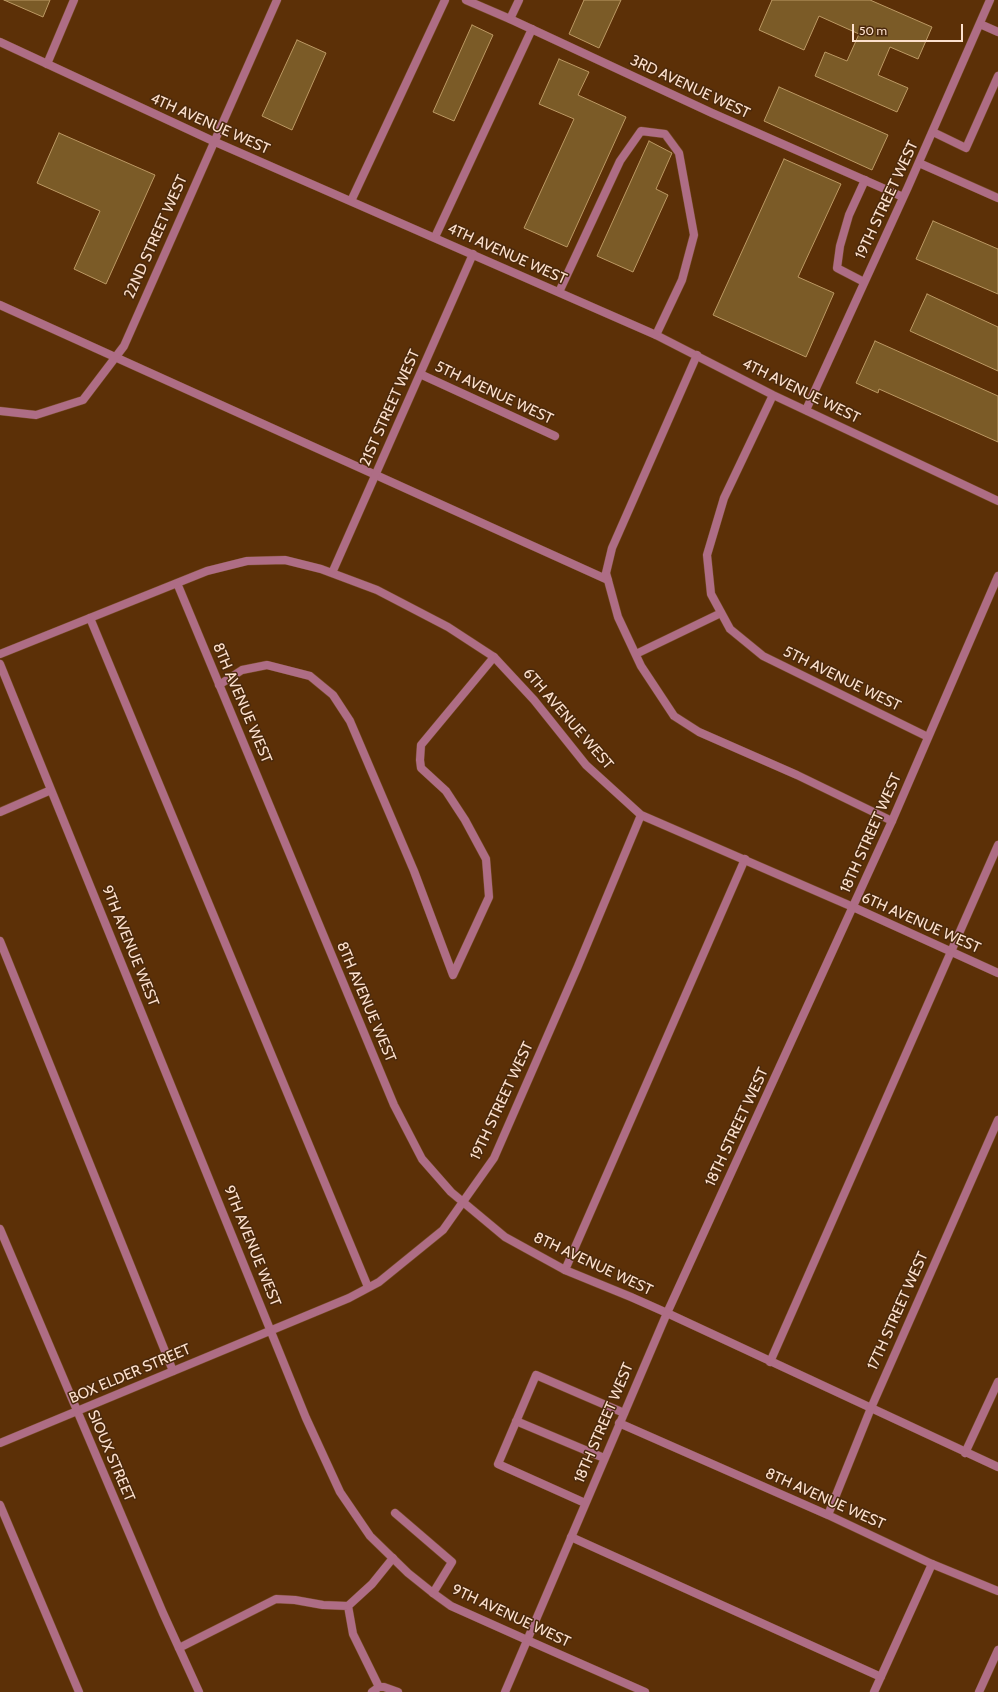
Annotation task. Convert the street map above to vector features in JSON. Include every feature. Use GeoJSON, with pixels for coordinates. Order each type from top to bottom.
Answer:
{"type":"FeatureCollection","features":[{"type":"Feature","properties":{"kind":"street"},"geometry":{"type":"LineString","coordinates":[[47,64],[74,0]]}},
{"type":"Feature","properties":{"kind":"street","name":"22ND STREET WEST"},"geometry":{"type":"LineString","coordinates":[[0,411],[36,415],[83,400],[124,346],[213,141],[277,0]]}},
{"type":"Feature","properties":{"kind":"street"},"geometry":{"type":"LineString","coordinates":[[351,201],[446,0]]}},
{"type":"Feature","properties":{"kind":"street","name":"3RD AVENUE WEST"},"geometry":{"type":"LineString","coordinates":[[466,0],[712,113],[903,197]]}},
{"type":"Feature","properties":{"kind":"street"},"geometry":{"type":"LineString","coordinates":[[510,19],[519,0]]}},
{"type":"Feature","properties":{"kind":"street","name":"19TH STREET WEST"},"geometry":{"type":"LineString","coordinates":[[806,410],[933,132],[990,0]]}},
{"type":"Feature","properties":{"kind":"street"},"geometry":{"type":"LineString","coordinates":[[980,24],[998,32]]}},
{"type":"Feature","properties":{"kind":"street"},"geometry":{"type":"LineString","coordinates":[[435,238],[532,29]]}},
{"type":"Feature","properties":{"kind":"street","name":"4TH AVENUE WEST"},"geometry":{"type":"LineString","coordinates":[[0,42],[213,141],[656,335],[773,395],[998,501]]}},
{"type":"Feature","properties":{"kind":"street"},"geometry":{"type":"LineString","coordinates":[[933,132],[966,148],[998,76]]}},
{"type":"Feature","properties":{"kind":"street"},"geometry":{"type":"LineString","coordinates":[[559,292],[620,161],[641,131],[664,134],[679,153],[694,235],[682,280],[656,335]]}},
{"type":"Feature","properties":{"kind":"street"},"geometry":{"type":"LineString","coordinates":[[919,163],[998,198]]}},
{"type":"Feature","properties":{"kind":"street"},"geometry":{"type":"LineString","coordinates":[[864,282],[837,268],[840,246],[849,215],[865,180]]}},
{"type":"Feature","properties":{"kind":"street","name":"21ST STREET WEST"},"geometry":{"type":"LineString","coordinates":[[332,573],[473,254]]}},
{"type":"Feature","properties":{"kind":"street"},"geometry":{"type":"LineString","coordinates":[[0,305],[608,580]]}},
{"type":"Feature","properties":{"kind":"street"},"geometry":{"type":"LineString","coordinates":[[697,355],[612,548],[606,573],[618,617],[641,666],[674,716],[699,732],[797,775],[892,821]]}},
{"type":"Feature","properties":{"kind":"street","name":"5TH AVENUE WEST"},"geometry":{"type":"LineString","coordinates":[[420,374],[556,436]]}},
{"type":"Feature","properties":{"kind":"street"},"geometry":{"type":"LineString","coordinates":[[636,654],[721,613],[711,594],[707,555],[724,498],[773,395]]}},
{"type":"Feature","properties":{"kind":"street","name":"6TH AVENUE WEST"},"geometry":{"type":"LineString","coordinates":[[0,654],[207,571],[247,561],[285,560],[332,573],[377,590],[448,627],[494,657],[534,700],[586,765],[641,815],[744,859],[998,973]]}},
{"type":"Feature","properties":{"kind":"street","name":"18TH STREET WEST"},"geometry":{"type":"LineString","coordinates":[[504,1692],[667,1313],[853,908],[998,576]]}},
{"type":"Feature","properties":{"kind":"street","name":"8TH AVENUE WEST"},"geometry":{"type":"LineString","coordinates":[[177,583],[394,1105],[422,1159],[451,1192],[506,1237],[565,1270],[667,1313],[965,1453],[998,1467]]}},
{"type":"Feature","properties":{"kind":"street","name":"5TH AVENUE WEST"},"geometry":{"type":"LineString","coordinates":[[721,613],[730,629],[763,656],[928,737]]}},
{"type":"Feature","properties":{"kind":"street"},"geometry":{"type":"LineString","coordinates":[[90,618],[368,1287]]}},
{"type":"Feature","properties":{"kind":"street"},"geometry":{"type":"LineString","coordinates":[[220,685],[242,670],[267,665],[310,676],[333,695],[350,721],[414,871],[453,975],[489,897],[486,859],[465,820],[446,791],[421,768],[421,745],[494,657]]}},
{"type":"Feature","properties":{"kind":"street","name":"9TH AVENUE WEST"},"geometry":{"type":"LineString","coordinates":[[0,664],[306,1418],[340,1492],[370,1536],[433,1593],[451,1606],[645,1692]]}},
{"type":"Feature","properties":{"kind":"street"},"geometry":{"type":"LineString","coordinates":[[0,812],[51,790]]}},
{"type":"Feature","properties":{"kind":"street","name":"19TH STREET WEST"},"geometry":{"type":"LineString","coordinates":[[271,1330],[349,1298],[379,1282],[443,1230],[494,1158],[578,966],[641,815]]}},
{"type":"Feature","properties":{"kind":"street"},"geometry":{"type":"LineString","coordinates":[[770,1362],[998,845]]}},
{"type":"Feature","properties":{"kind":"street"},"geometry":{"type":"LineString","coordinates":[[565,1270],[744,859]]}},
{"type":"Feature","properties":{"kind":"street"},"geometry":{"type":"LineString","coordinates":[[0,942],[173,1371]]}},
{"type":"Feature","properties":{"kind":"street","name":"17TH STREET WEST"},"geometry":{"type":"LineString","coordinates":[[828,1515],[871,1408],[998,1120]]}},
{"type":"Feature","properties":{"kind":"street","name":"SIOUX STREET"},"geometry":{"type":"LineString","coordinates":[[0,1229],[77,1412],[199,1692]]}},
{"type":"Feature","properties":{"kind":"street","name":"BOX ELDER STREET"},"geometry":{"type":"LineString","coordinates":[[0,1443],[271,1330]]}},
{"type":"Feature","properties":{"kind":"street"},"geometry":{"type":"LineString","coordinates":[[585,1503],[498,1464],[516,1421],[536,1375],[624,1412]]}},
{"type":"Feature","properties":{"kind":"street"},"geometry":{"type":"LineString","coordinates":[[965,1453],[998,1382]]}},
{"type":"Feature","properties":{"kind":"street"},"geometry":{"type":"LineString","coordinates":[[516,1421],[604,1458]]}},
{"type":"Feature","properties":{"kind":"street","name":"8TH AVENUE WEST"},"geometry":{"type":"LineString","coordinates":[[619,1423],[828,1515],[932,1564],[998,1591]]}},
{"type":"Feature","properties":{"kind":"street"},"geometry":{"type":"LineString","coordinates":[[0,1505],[79,1692]]}},
{"type":"Feature","properties":{"kind":"street"},"geometry":{"type":"LineString","coordinates":[[395,1513],[452,1562],[433,1593]]}},
{"type":"Feature","properties":{"kind":"street"},"geometry":{"type":"LineString","coordinates":[[571,1537],[881,1677]]}},
{"type":"Feature","properties":{"kind":"street"},"geometry":{"type":"LineString","coordinates":[[179,1648],[276,1599],[295,1600],[323,1605],[348,1606],[372,1584],[393,1558]]}},
{"type":"Feature","properties":{"kind":"street"},"geometry":{"type":"LineString","coordinates":[[874,1692],[932,1564]]}},
{"type":"Feature","properties":{"kind":"street"},"geometry":{"type":"LineString","coordinates":[[348,1606],[353,1634],[375,1690],[384,1687],[398,1692]]}},
{"type":"Feature","properties":{"kind":"street"},"geometry":{"type":"LineString","coordinates":[[979,1692],[998,1650]]}},
{"type":"Feature","properties":{"kind":"building"},"geometry":{"type":"Polygon","coordinates":[[[4,0],[50,0],[43,17],[4,0]]]}},
{"type":"Feature","properties":{"kind":"building"},"geometry":{"type":"Polygon","coordinates":[[[584,0],[621,0],[599,48],[569,34],[584,0]]]}},
{"type":"Feature","properties":{"kind":"building"},"geometry":{"type":"Polygon","coordinates":[[[772,0],[870,0],[932,27],[918,59],[890,47],[878,75],[908,88],[897,112],[815,76],[825,52],[847,61],[859,34],[819,16],[804,50],[759,30],[772,0]]]}},
{"type":"Feature","properties":{"kind":"building"},"geometry":{"type":"Polygon","coordinates":[[[472,25],[493,35],[454,121],[433,112],[472,25]]]}},
{"type":"Feature","properties":{"kind":"building"},"geometry":{"type":"Polygon","coordinates":[[[297,40],[326,53],[292,130],[262,116],[297,40]]]}},
{"type":"Feature","properties":{"kind":"building"},"geometry":{"type":"Polygon","coordinates":[[[559,59],[589,72],[578,95],[626,117],[567,247],[524,228],[574,119],[539,104],[559,59]]]}},
{"type":"Feature","properties":{"kind":"building"},"geometry":{"type":"Polygon","coordinates":[[[779,87],[888,135],[872,170],[764,121],[779,87]]]}},
{"type":"Feature","properties":{"kind":"building"},"geometry":{"type":"Polygon","coordinates":[[[59,133],[155,175],[106,284],[74,269],[100,211],[37,183],[59,133]]]}},
{"type":"Feature","properties":{"kind":"building"},"geometry":{"type":"Polygon","coordinates":[[[649,141],[672,153],[656,189],[668,195],[633,272],[597,256],[649,141]]]}},
{"type":"Feature","properties":{"kind":"building"},"geometry":{"type":"Polygon","coordinates":[[[784,159],[841,184],[798,277],[834,293],[806,357],[713,315],[784,159]]]}},
{"type":"Feature","properties":{"kind":"building"},"geometry":{"type":"Polygon","coordinates":[[[933,221],[998,249],[998,294],[916,259],[933,221]]]}},
{"type":"Feature","properties":{"kind":"building"},"geometry":{"type":"Polygon","coordinates":[[[927,294],[998,327],[998,371],[910,331],[927,294]]]}},
{"type":"Feature","properties":{"kind":"building"},"geometry":{"type":"Polygon","coordinates":[[[875,341],[998,396],[998,442],[879,389],[878,393],[856,383],[875,341]]]}}]}
